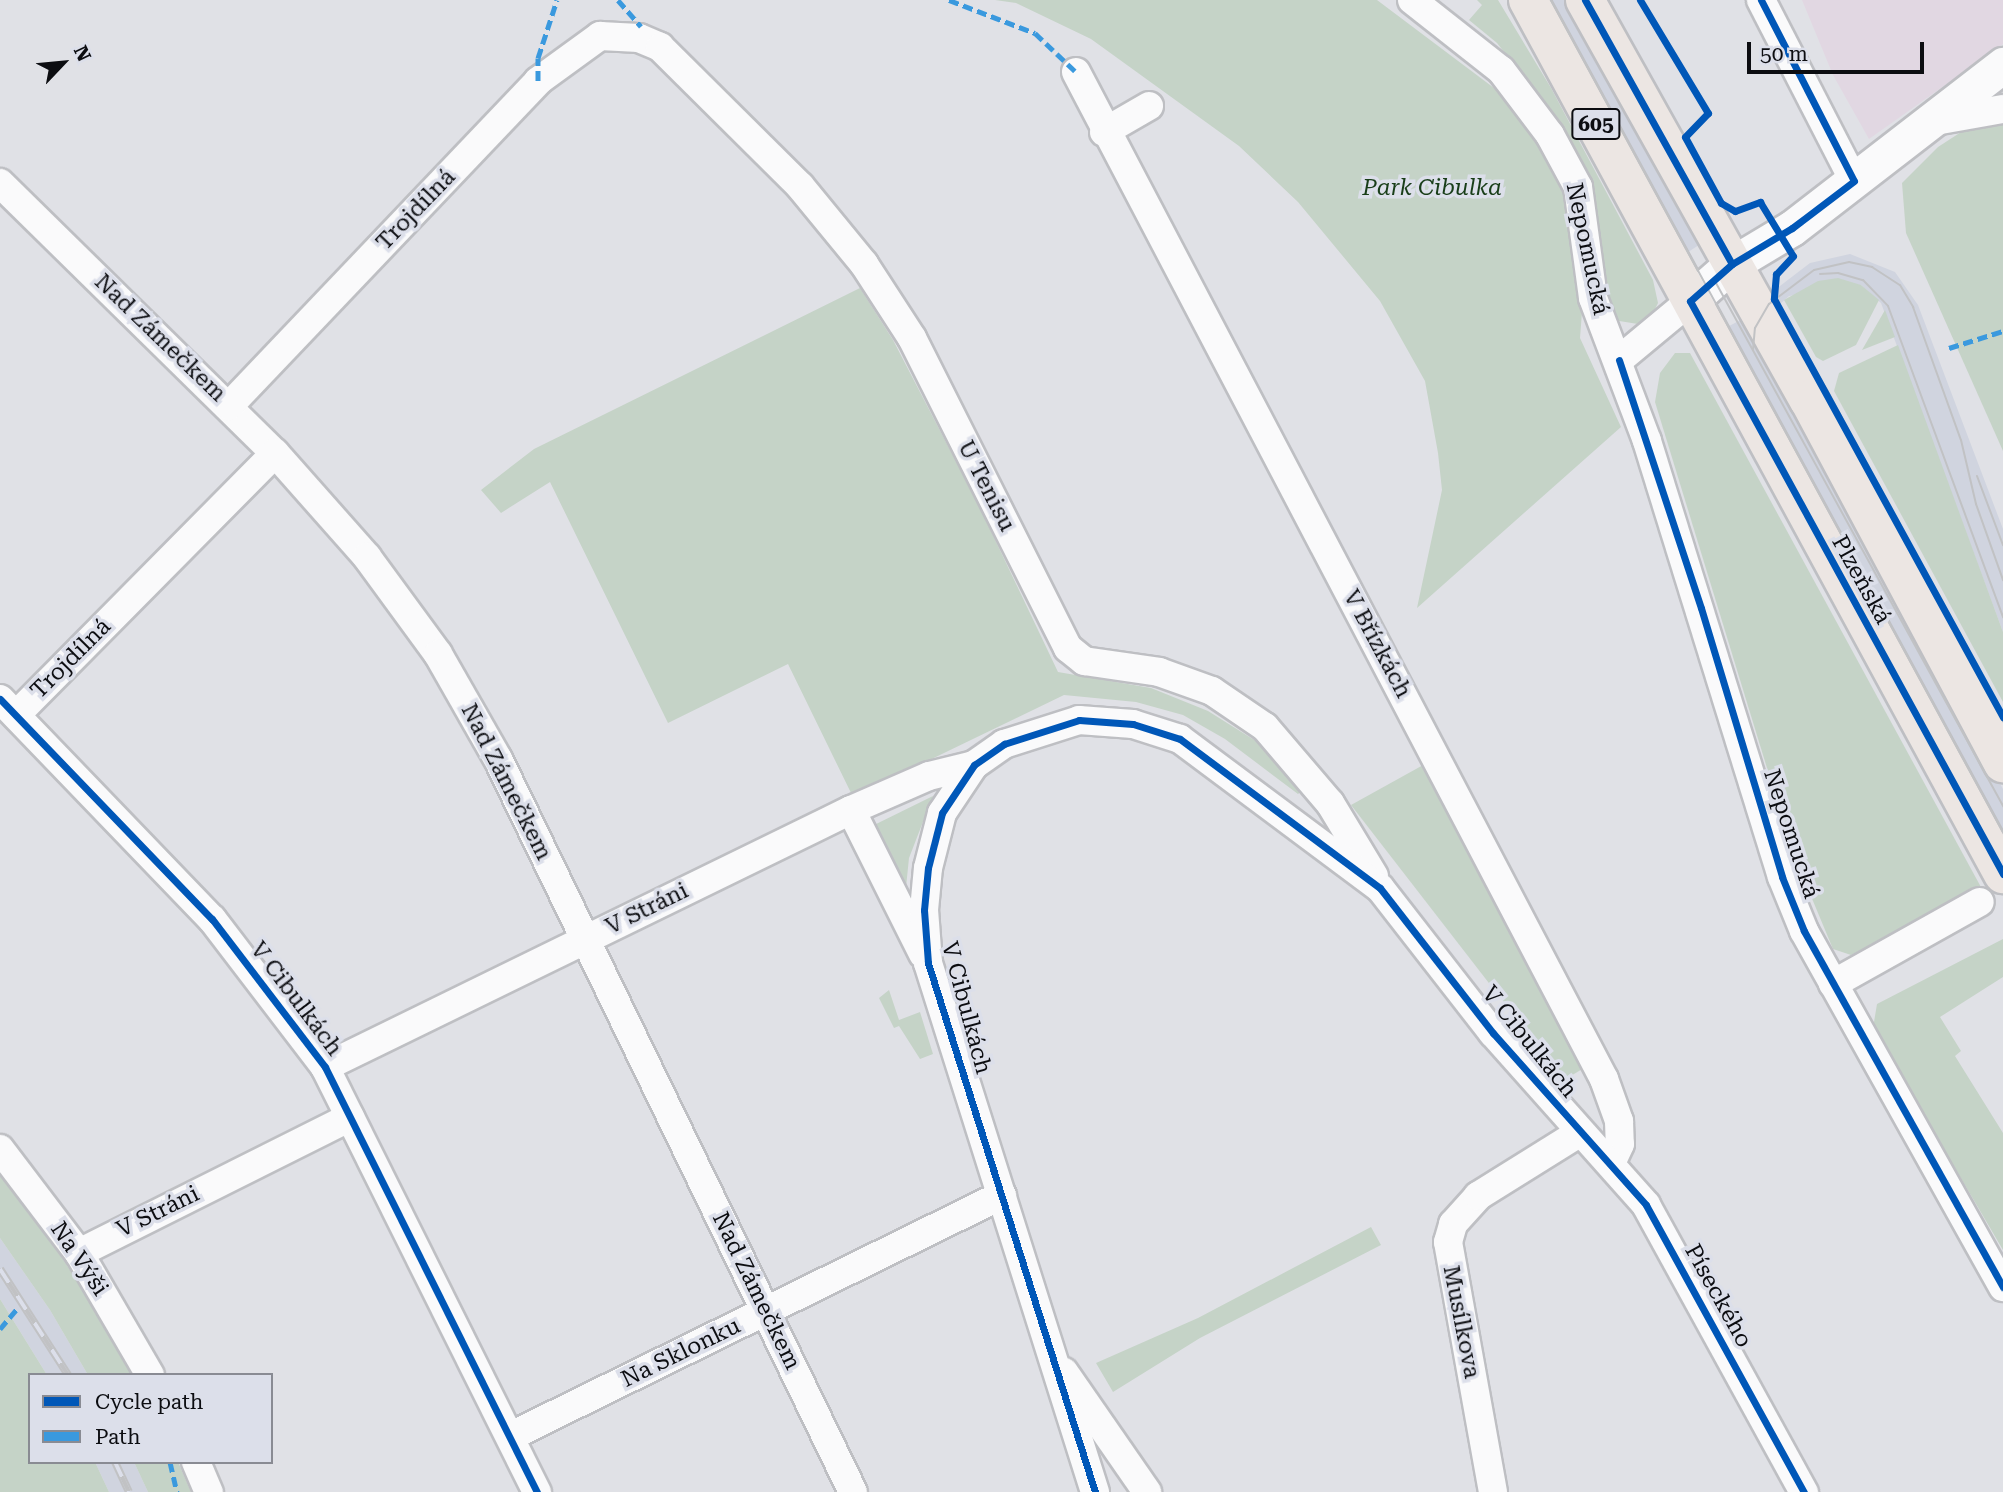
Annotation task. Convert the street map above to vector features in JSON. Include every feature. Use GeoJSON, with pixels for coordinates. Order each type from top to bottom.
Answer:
{"type":"FeatureCollection","features":[{"type":"Feature","properties":{"kind":"main road","name":"Plzeňská"},"geometry":{"type":"LineString","coordinates":[[1528,0],[1690,301],[1992,888]]}},
{"type":"Feature","properties":{"kind":"main road","name":"Plzeňská"},"geometry":{"type":"LineString","coordinates":[[1585,0],[2003,763]]}},
{"type":"Feature","properties":{"kind":"street","name":"Nepomucká"},"geometry":{"type":"LineString","coordinates":[[1412,0],[1501,70],[1550,135],[1578,187],[1593,298],[1619,360],[1701,608],[1782,877],[1804,931],[2003,1287]]}},
{"type":"Feature","properties":{"kind":"street"},"geometry":{"type":"LineString","coordinates":[[1761,0],[1854,181]]}},
{"type":"Feature","properties":{"kind":"street","name":"Trojdílná"},"geometry":{"type":"LineString","coordinates":[[229,406],[538,81],[585,44],[617,34]]}},
{"type":"Feature","properties":{"kind":"street","name":"U Tenisu"},"geometry":{"type":"LineString","coordinates":[[617,34],[660,47],[800,186],[864,264],[912,338],[1068,648],[1084,661],[1159,672],[1212,691],[1265,726],[1330,803],[1380,888]]}},
{"type":"Feature","properties":{"kind":"street"},"geometry":{"type":"LineString","coordinates":[[1619,360],[1732,264],[1792,228],[2003,65]]}},
{"type":"Feature","properties":{"kind":"street","name":"V Břízkách"},"geometry":{"type":"LineString","coordinates":[[1076,72],[1104,132],[1604,1079],[1619,1121],[1620,1144],[1611,1163]]}},
{"type":"Feature","properties":{"kind":"street"},"geometry":{"type":"LineString","coordinates":[[1104,132],[1149,106]]}},
{"type":"Feature","properties":{"kind":"street"},"geometry":{"type":"LineString","coordinates":[[1929,122],[2003,109]]}},
{"type":"Feature","properties":{"kind":"street","name":"Nad Zámečkem"},"geometry":{"type":"LineString","coordinates":[[0,183],[275,453],[367,557],[438,654],[498,759],[853,1492]]}},
{"type":"Feature","properties":{"kind":"street","name":"Trojdílná"},"geometry":{"type":"LineString","coordinates":[[8,707],[275,453]]}},
{"type":"Feature","properties":{"kind":"street","name":"V Cibulkách"},"geometry":{"type":"LineString","coordinates":[[8,707],[212,919],[325,1066],[537,1492]]}},
{"type":"Feature","properties":{"kind":"street","name":"V Cibulkách"},"geometry":{"type":"LineString","coordinates":[[1095,1492],[1056,1361],[928,963],[924,911],[928,868],[942,813],[974,765],[1004,744],[1037,730],[1079,720],[1133,723],[1181,739],[1380,888],[1493,1033],[1579,1133]]}},
{"type":"Feature","properties":{"kind":"street","name":"V Stráni"},"geometry":{"type":"LineString","coordinates":[[325,1066],[851,810],[929,776],[974,765]]}},
{"type":"Feature","properties":{"kind":"street"},"geometry":{"type":"LineString","coordinates":[[851,810],[928,963]]}},
{"type":"Feature","properties":{"kind":"street"},"geometry":{"type":"LineString","coordinates":[[1833,984],[1992,888]]}},
{"type":"Feature","properties":{"kind":"street","name":"V Stráni"},"geometry":{"type":"LineString","coordinates":[[79,1253],[351,1117]]}},
{"type":"Feature","properties":{"kind":"street","name":"Píseckého"},"geometry":{"type":"LineString","coordinates":[[1579,1133],[1611,1163],[1646,1205],[1804,1492]]}},
{"type":"Feature","properties":{"kind":"street","name":"Musílkova"},"geometry":{"type":"LineString","coordinates":[[1493,1492],[1448,1257],[1451,1233],[1478,1196],[1579,1133]]}},
{"type":"Feature","properties":{"kind":"street","name":"Na Výši"},"geometry":{"type":"LineString","coordinates":[[0,1149],[79,1253],[149,1373]]}},
{"type":"Feature","properties":{"kind":"street","name":"Na Sklonku"},"geometry":{"type":"LineString","coordinates":[[511,1436],[1002,1195]]}},
{"type":"Feature","properties":{"kind":"street"},"geometry":{"type":"LineString","coordinates":[[1056,1361],[1147,1492]]}},
{"type":"Feature","properties":{"kind":"street"},"geometry":{"type":"LineString","coordinates":[[197,1464],[209,1492]]}},
{"type":"Feature","properties":{"kind":"shaded area"},"geometry":{"type":"Polygon","coordinates":[[[1542,0],[1569,0],[1699,245],[1685,254],[1542,0]]]}},
{"type":"Feature","properties":{"kind":"shaded area"},"geometry":{"type":"Polygon","coordinates":[[[1802,0],[2003,0],[2003,44],[1869,139],[1833,75],[1802,0]]]}},
{"type":"Feature","properties":{"kind":"shaded area"},"geometry":{"type":"Polygon","coordinates":[[[1850,254],[1895,272],[1918,305],[2003,529],[2003,632],[1881,303],[1861,285],[1789,296],[1773,310],[1767,296],[1810,263],[1850,254]]]}},
{"type":"Feature","properties":{"kind":"shaded area"},"geometry":{"type":"Polygon","coordinates":[[[1748,316],[2003,789],[2003,849],[1718,332],[1748,316]]]}},
{"type":"Feature","properties":{"kind":"shaded area"},"geometry":{"type":"Polygon","coordinates":[[[0,1238],[50,1310],[87,1373],[46,1373],[0,1299],[0,1238]]]}},
{"type":"Feature","properties":{"kind":"shaded area"},"geometry":{"type":"Polygon","coordinates":[[[96,1464],[135,1464],[148,1492],[109,1492],[96,1464]]]}},
{"type":"Feature","properties":{"kind":"green space","name":"Park Cibulka"},"geometry":{"type":"Polygon","coordinates":[[[995,0],[1377,0],[1494,88],[1538,139],[1564,196],[1583,299],[1580,338],[1621,427],[1417,608],[1442,490],[1438,453],[1425,381],[1380,301],[1298,202],[1239,146],[1091,39],[1016,3],[995,0]]]}},
{"type":"Feature","properties":{"kind":"green space"},"geometry":{"type":"Polygon","coordinates":[[[1477,0],[1498,0],[1551,88],[1653,280],[1658,303],[1652,315],[1638,324],[1613,320],[1603,294],[1596,214],[1581,174],[1536,92],[1497,43],[1469,20],[1482,5],[1477,0]]]}},
{"type":"Feature","properties":{"kind":"green space"},"geometry":{"type":"Polygon","coordinates":[[[2003,112],[2003,451],[1906,233],[1902,183],[1938,147],[1975,123],[2003,112]]]}},
{"type":"Feature","properties":{"kind":"green space"},"geometry":{"type":"Polygon","coordinates":[[[1838,278],[1861,285],[1879,300],[1856,345],[1823,361],[1816,357],[1784,300],[1818,281],[1838,278]]]}},
{"type":"Feature","properties":{"kind":"green space"},"geometry":{"type":"Polygon","coordinates":[[[860,288],[893,340],[977,502],[1058,672],[1151,688],[1208,711],[1259,743],[1303,790],[1298,794],[1225,739],[1183,715],[1136,702],[1064,695],[853,797],[788,664],[668,723],[550,482],[501,513],[481,490],[534,449],[860,288]]]}},
{"type":"Feature","properties":{"kind":"green space"},"geometry":{"type":"Polygon","coordinates":[[[1885,310],[1895,337],[1862,350],[1885,310]]]}},
{"type":"Feature","properties":{"kind":"green space"},"geometry":{"type":"Polygon","coordinates":[[[1898,345],[2003,632],[2003,702],[1834,391],[1839,373],[1898,345]]]}},
{"type":"Feature","properties":{"kind":"green space"},"geometry":{"type":"Polygon","coordinates":[[[1675,353],[1690,353],[1982,889],[1851,955],[1833,949],[1793,853],[1655,402],[1660,373],[1675,353]]]}},
{"type":"Feature","properties":{"kind":"green space"},"geometry":{"type":"Polygon","coordinates":[[[1425,764],[1584,1068],[1564,1080],[1351,805],[1425,764]]]}},
{"type":"Feature","properties":{"kind":"green space"},"geometry":{"type":"Polygon","coordinates":[[[933,796],[909,858],[905,897],[868,828],[933,796]]]}},
{"type":"Feature","properties":{"kind":"green space"},"geometry":{"type":"Polygon","coordinates":[[[2003,939],[2003,977],[1940,1017],[1961,1051],[1955,1056],[2003,1133],[2003,1250],[1873,1028],[1877,1004],[2003,939]]]}},
{"type":"Feature","properties":{"kind":"green space"},"geometry":{"type":"Polygon","coordinates":[[[889,990],[899,1020],[920,1012],[933,1054],[920,1059],[899,1026],[894,1028],[879,998],[889,990]]]}},
{"type":"Feature","properties":{"kind":"green space"},"geometry":{"type":"Polygon","coordinates":[[[0,1171],[36,1217],[136,1373],[87,1373],[50,1310],[0,1238],[0,1171]]]}},
{"type":"Feature","properties":{"kind":"green space"},"geometry":{"type":"Polygon","coordinates":[[[1371,1227],[1381,1245],[1200,1338],[1113,1392],[1096,1363],[1198,1318],[1371,1227]]]}},
{"type":"Feature","properties":{"kind":"green space"},"geometry":{"type":"Polygon","coordinates":[[[0,1299],[46,1373],[28,1373],[28,1464],[96,1464],[109,1492],[0,1492],[0,1299]]]}},
{"type":"Feature","properties":{"kind":"green space"},"geometry":{"type":"Polygon","coordinates":[[[135,1464],[179,1464],[191,1492],[148,1492],[135,1464]]]}},
{"type":"Feature","properties":{"kind":"tram line"},"geometry":{"type":"LineString","coordinates":[[1551,0],[2003,832]]}},
{"type":"Feature","properties":{"kind":"tram line"},"geometry":{"type":"LineString","coordinates":[[1753,350],[1755,328],[1769,304],[1814,270],[1849,262],[1872,267],[1900,285],[1913,307],[1961,440],[1976,504],[2003,580]]}},
{"type":"Feature","properties":{"kind":"tram line"},"geometry":{"type":"LineString","coordinates":[[1820,274],[1838,273],[1863,280],[1888,306],[2003,617]]}},
{"type":"Feature","properties":{"kind":"tram line"},"geometry":{"type":"LineString","coordinates":[[1716,283],[2003,806]]}},
{"type":"Feature","properties":{"kind":"tram line"},"geometry":{"type":"LineString","coordinates":[[1977,476],[2003,545]]}},
{"type":"Feature","properties":{"kind":"railway"},"geometry":{"type":"LineString","coordinates":[[0,1269],[67,1373]]}},
{"type":"Feature","properties":{"kind":"railway"},"geometry":{"type":"LineString","coordinates":[[116,1464],[129,1492]]}},
{"type":"Feature","properties":{"kind":"marked path"},"geometry":{"type":"LineString","coordinates":[[538,81],[538,58],[557,0]]}},
{"type":"Feature","properties":{"kind":"marked path"},"geometry":{"type":"LineString","coordinates":[[618,0],[641,26]]}},
{"type":"Feature","properties":{"kind":"marked path"},"geometry":{"type":"LineString","coordinates":[[949,0],[1035,33],[1076,72]]}},
{"type":"Feature","properties":{"kind":"marked path"},"geometry":{"type":"LineString","coordinates":[[1949,348],[2003,331]]}},
{"type":"Feature","properties":{"kind":"marked path"},"geometry":{"type":"LineString","coordinates":[[0,1329],[17,1309]]}},
{"type":"Feature","properties":{"kind":"marked path"},"geometry":{"type":"LineString","coordinates":[[170,1464],[177,1492]]}},
{"type":"Feature","properties":{"kind":"cycle path"},"geometry":{"type":"LineString","coordinates":[[1585,0],[1732,264]]}},
{"type":"Feature","properties":{"kind":"cycle path"},"geometry":{"type":"LineString","coordinates":[[1640,0],[1708,113],[1685,137],[1721,203],[1735,211],[1760,202],[1793,256],[1776,274],[1774,299],[2003,717]]}},
{"type":"Feature","properties":{"kind":"cycle path"},"geometry":{"type":"LineString","coordinates":[[1761,0],[1854,181],[1792,228],[1732,264],[1690,301],[2003,874]]}},
{"type":"Feature","properties":{"kind":"cycle path"},"geometry":{"type":"LineString","coordinates":[[1619,360],[1701,608],[1782,877],[1804,931],[2003,1287]]}},
{"type":"Feature","properties":{"kind":"cycle path"},"geometry":{"type":"LineString","coordinates":[[0,699],[212,919],[325,1067],[537,1492]]}},
{"type":"Feature","properties":{"kind":"cycle path"},"geometry":{"type":"LineString","coordinates":[[1095,1492],[928,963],[924,910],[928,868],[942,813],[974,765],[1004,744],[1079,720],[1133,724],[1180,739],[1380,888],[1493,1033],[1646,1205],[1804,1492]]}}]}
